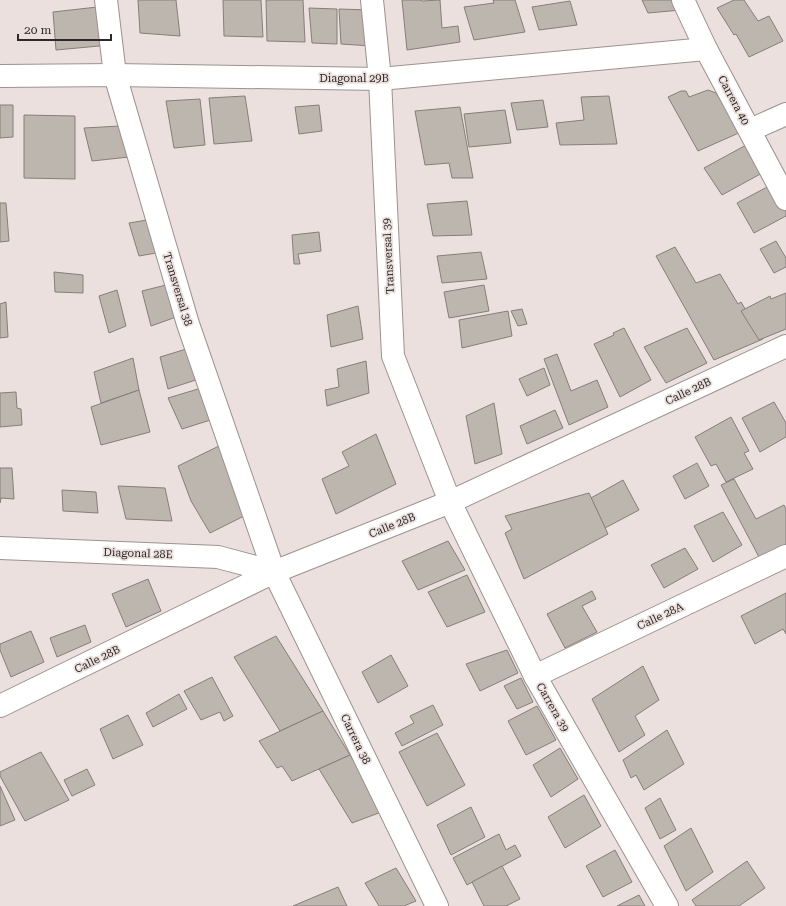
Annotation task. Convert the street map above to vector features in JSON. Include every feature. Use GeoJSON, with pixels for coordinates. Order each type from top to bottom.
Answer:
{"type":"FeatureCollection","features":[{"type":"Feature","properties":{"kind":"street","name":"Transversal 38"},"geometry":{"type":"LineString","coordinates":[[106,0],[115,75],[188,324],[274,572]]}},
{"type":"Feature","properties":{"kind":"street","name":"Transversal 39"},"geometry":{"type":"LineString","coordinates":[[372,0],[380,79],[393,356],[450,502]]}},
{"type":"Feature","properties":{"kind":"street","name":"Carrera 40"},"geometry":{"type":"LineString","coordinates":[[683,0],[706,48],[786,199]]}},
{"type":"Feature","properties":{"kind":"street","name":"Diagonal 29B"},"geometry":{"type":"LineString","coordinates":[[0,76],[115,75],[380,79],[706,48]]}},
{"type":"Feature","properties":{"kind":"street"},"geometry":{"type":"LineString","coordinates":[[750,130],[786,114]]}},
{"type":"Feature","properties":{"kind":"street","name":"Calle 28B"},"geometry":{"type":"LineString","coordinates":[[0,706],[274,572],[450,502],[786,346]]}},
{"type":"Feature","properties":{"kind":"street","name":"Carrera 39"},"geometry":{"type":"LineString","coordinates":[[450,502],[535,676],[667,906]]}},
{"type":"Feature","properties":{"kind":"street","name":"Diagonal 28E"},"geometry":{"type":"LineString","coordinates":[[0,548],[218,557],[274,572]]}},
{"type":"Feature","properties":{"kind":"street","name":"Calle 28A"},"geometry":{"type":"LineString","coordinates":[[535,676],[786,556]]}},
{"type":"Feature","properties":{"kind":"street","name":"Carrera 38"},"geometry":{"type":"LineString","coordinates":[[274,572],[437,906]]}},
{"type":"Feature","properties":{"kind":"building"},"geometry":{"type":"Polygon","coordinates":[[[138,0],[176,0],[180,36],[140,33],[138,0]]]}},
{"type":"Feature","properties":{"kind":"building"},"geometry":{"type":"Polygon","coordinates":[[[223,0],[261,0],[263,37],[224,36],[223,0]]]}},
{"type":"Feature","properties":{"kind":"building"},"geometry":{"type":"Polygon","coordinates":[[[266,0],[303,0],[305,42],[267,41],[266,0]]]}},
{"type":"Feature","properties":{"kind":"building"},"geometry":{"type":"Polygon","coordinates":[[[402,0],[440,0],[442,28],[458,26],[460,42],[407,50],[402,0]]]}},
{"type":"Feature","properties":{"kind":"building"},"geometry":{"type":"Polygon","coordinates":[[[493,0],[515,0],[525,32],[474,40],[464,7],[494,3],[493,0]]]}},
{"type":"Feature","properties":{"kind":"building"},"geometry":{"type":"Polygon","coordinates":[[[642,0],[675,0],[681,10],[648,13],[642,0]]]}},
{"type":"Feature","properties":{"kind":"building"},"geometry":{"type":"Polygon","coordinates":[[[734,0],[744,0],[758,21],[769,16],[783,41],[749,57],[736,34],[734,35],[717,8],[734,0]]]}},
{"type":"Feature","properties":{"kind":"building"},"geometry":{"type":"Polygon","coordinates":[[[570,1],[577,25],[539,30],[532,7],[570,1]]]}},
{"type":"Feature","properties":{"kind":"building"},"geometry":{"type":"Polygon","coordinates":[[[106,6],[110,45],[56,50],[53,12],[106,6]]]}},
{"type":"Feature","properties":{"kind":"building"},"geometry":{"type":"Polygon","coordinates":[[[309,8],[337,9],[337,44],[312,43],[309,8]]]}},
{"type":"Feature","properties":{"kind":"building"},"geometry":{"type":"Polygon","coordinates":[[[339,9],[369,10],[372,46],[341,44],[339,9]]]}},
{"type":"Feature","properties":{"kind":"building"},"geometry":{"type":"Polygon","coordinates":[[[708,90],[716,93],[741,132],[698,151],[668,97],[681,91],[686,91],[689,97],[708,90]]]}},
{"type":"Feature","properties":{"kind":"building"},"geometry":{"type":"Polygon","coordinates":[[[245,96],[252,141],[214,144],[209,98],[245,96]]]}},
{"type":"Feature","properties":{"kind":"building"},"geometry":{"type":"Polygon","coordinates":[[[609,96],[617,144],[560,145],[556,123],[584,120],[581,97],[609,96]]]}},
{"type":"Feature","properties":{"kind":"building"},"geometry":{"type":"Polygon","coordinates":[[[200,99],[205,145],[174,148],[166,101],[200,99]]]}},
{"type":"Feature","properties":{"kind":"building"},"geometry":{"type":"Polygon","coordinates":[[[543,100],[548,127],[517,130],[511,103],[543,100]]]}},
{"type":"Feature","properties":{"kind":"building"},"geometry":{"type":"Polygon","coordinates":[[[0,105],[13,105],[13,137],[0,138],[0,105]]]}},
{"type":"Feature","properties":{"kind":"building"},"geometry":{"type":"Polygon","coordinates":[[[319,105],[322,131],[299,134],[295,107],[319,105]]]}},
{"type":"Feature","properties":{"kind":"building"},"geometry":{"type":"Polygon","coordinates":[[[460,107],[473,178],[452,178],[449,163],[425,165],[415,111],[460,107]]]}},
{"type":"Feature","properties":{"kind":"building"},"geometry":{"type":"Polygon","coordinates":[[[505,110],[511,143],[469,147],[464,114],[505,110]]]}},
{"type":"Feature","properties":{"kind":"building"},"geometry":{"type":"Polygon","coordinates":[[[24,115],[75,116],[75,179],[24,178],[24,115]]]}},
{"type":"Feature","properties":{"kind":"building"},"geometry":{"type":"Polygon","coordinates":[[[120,126],[129,157],[92,161],[84,128],[120,126]]]}},
{"type":"Feature","properties":{"kind":"building"},"geometry":{"type":"Polygon","coordinates":[[[748,144],[764,172],[722,195],[704,168],[748,144]]]}},
{"type":"Feature","properties":{"kind":"building"},"geometry":{"type":"Polygon","coordinates":[[[771,185],[786,211],[786,216],[754,233],[737,203],[771,185]]]}},
{"type":"Feature","properties":{"kind":"building"},"geometry":{"type":"Polygon","coordinates":[[[467,201],[472,235],[433,236],[427,204],[467,201]]]}},
{"type":"Feature","properties":{"kind":"building"},"geometry":{"type":"Polygon","coordinates":[[[0,203],[6,203],[9,241],[0,242],[0,203]]]}},
{"type":"Feature","properties":{"kind":"building"},"geometry":{"type":"Polygon","coordinates":[[[147,220],[156,253],[139,256],[129,223],[147,220]]]}},
{"type":"Feature","properties":{"kind":"building"},"geometry":{"type":"Polygon","coordinates":[[[319,232],[321,251],[298,254],[300,264],[294,264],[292,235],[319,232]]]}},
{"type":"Feature","properties":{"kind":"building"},"geometry":{"type":"Polygon","coordinates":[[[776,241],[786,258],[786,267],[774,273],[760,249],[776,241]]]}},
{"type":"Feature","properties":{"kind":"building"},"geometry":{"type":"Polygon","coordinates":[[[675,247],[696,283],[720,274],[738,304],[741,302],[763,339],[714,360],[656,256],[675,247]]]}},
{"type":"Feature","properties":{"kind":"building"},"geometry":{"type":"Polygon","coordinates":[[[481,252],[487,279],[442,283],[437,256],[481,252]]]}},
{"type":"Feature","properties":{"kind":"building"},"geometry":{"type":"Polygon","coordinates":[[[54,272],[83,275],[83,293],[55,292],[54,272]]]}},
{"type":"Feature","properties":{"kind":"building"},"geometry":{"type":"Polygon","coordinates":[[[170,284],[179,316],[151,326],[142,291],[170,284]]]}},
{"type":"Feature","properties":{"kind":"building"},"geometry":{"type":"Polygon","coordinates":[[[484,285],[489,311],[449,318],[444,292],[484,285]]]}},
{"type":"Feature","properties":{"kind":"building"},"geometry":{"type":"Polygon","coordinates":[[[117,290],[126,326],[109,333],[99,296],[117,290]]]}},
{"type":"Feature","properties":{"kind":"building"},"geometry":{"type":"Polygon","coordinates":[[[786,293],[786,329],[759,340],[741,311],[770,296],[771,299],[786,293]]]}},
{"type":"Feature","properties":{"kind":"building"},"geometry":{"type":"Polygon","coordinates":[[[6,302],[8,337],[0,338],[0,304],[6,302]]]}},
{"type":"Feature","properties":{"kind":"building"},"geometry":{"type":"Polygon","coordinates":[[[358,306],[363,339],[331,347],[327,315],[358,306]]]}},
{"type":"Feature","properties":{"kind":"building"},"geometry":{"type":"Polygon","coordinates":[[[522,309],[527,324],[518,326],[511,311],[522,309]]]}},
{"type":"Feature","properties":{"kind":"building"},"geometry":{"type":"Polygon","coordinates":[[[508,311],[512,336],[462,348],[459,320],[508,311]]]}},
{"type":"Feature","properties":{"kind":"building"},"geometry":{"type":"Polygon","coordinates":[[[624,328],[651,380],[620,397],[594,344],[614,335],[613,333],[624,328]]]}},
{"type":"Feature","properties":{"kind":"building"},"geometry":{"type":"Polygon","coordinates":[[[687,328],[707,363],[666,383],[644,347],[687,328]]]}},
{"type":"Feature","properties":{"kind":"building"},"geometry":{"type":"Polygon","coordinates":[[[193,347],[202,378],[168,389],[160,357],[193,347]]]}},
{"type":"Feature","properties":{"kind":"building"},"geometry":{"type":"Polygon","coordinates":[[[557,354],[571,391],[597,380],[608,407],[569,425],[544,359],[557,354]]]}},
{"type":"Feature","properties":{"kind":"building"},"geometry":{"type":"Polygon","coordinates":[[[133,358],[139,390],[101,403],[94,372],[133,358]]]}},
{"type":"Feature","properties":{"kind":"building"},"geometry":{"type":"Polygon","coordinates":[[[366,361],[369,393],[327,406],[325,390],[339,387],[337,369],[366,361]]]}},
{"type":"Feature","properties":{"kind":"building"},"geometry":{"type":"Polygon","coordinates":[[[544,368],[550,385],[527,396],[519,379],[544,368]]]}},
{"type":"Feature","properties":{"kind":"building"},"geometry":{"type":"Polygon","coordinates":[[[208,386],[220,417],[182,429],[168,398],[208,386]]]}},
{"type":"Feature","properties":{"kind":"building"},"geometry":{"type":"Polygon","coordinates":[[[139,390],[150,432],[101,445],[91,407],[139,390]]]}},
{"type":"Feature","properties":{"kind":"building"},"geometry":{"type":"Polygon","coordinates":[[[16,392],[17,408],[21,409],[22,425],[0,427],[0,393],[16,392]]]}},
{"type":"Feature","properties":{"kind":"building"},"geometry":{"type":"Polygon","coordinates":[[[774,402],[786,423],[786,437],[760,452],[742,418],[774,402]]]}},
{"type":"Feature","properties":{"kind":"building"},"geometry":{"type":"Polygon","coordinates":[[[494,403],[502,454],[475,464],[466,416],[494,403]]]}},
{"type":"Feature","properties":{"kind":"building"},"geometry":{"type":"Polygon","coordinates":[[[555,410],[563,428],[527,444],[520,426],[555,410]]]}},
{"type":"Feature","properties":{"kind":"building"},"geometry":{"type":"Polygon","coordinates":[[[731,417],[749,451],[744,453],[753,469],[726,482],[716,464],[711,466],[695,437],[731,417]]]}},
{"type":"Feature","properties":{"kind":"building"},"geometry":{"type":"Polygon","coordinates":[[[376,434],[396,484],[336,514],[322,479],[349,466],[342,452],[376,434]]]}},
{"type":"Feature","properties":{"kind":"building"},"geometry":{"type":"Polygon","coordinates":[[[219,446],[246,515],[210,533],[191,501],[178,466],[219,446]]]}},
{"type":"Feature","properties":{"kind":"building"},"geometry":{"type":"Polygon","coordinates":[[[697,463],[709,486],[685,499],[673,476],[697,463]]]}},
{"type":"Feature","properties":{"kind":"building"},"geometry":{"type":"Polygon","coordinates":[[[0,468],[12,468],[14,499],[1,498],[0,503],[0,468]]]}},
{"type":"Feature","properties":{"kind":"building"},"geometry":{"type":"Polygon","coordinates":[[[734,479],[756,519],[784,505],[786,509],[786,545],[760,559],[721,485],[734,479]]]}},
{"type":"Feature","properties":{"kind":"building"},"geometry":{"type":"Polygon","coordinates":[[[623,480],[639,510],[605,528],[591,498],[623,480]]]}},
{"type":"Feature","properties":{"kind":"building"},"geometry":{"type":"Polygon","coordinates":[[[118,486],[165,488],[172,521],[126,519],[118,486]]]}},
{"type":"Feature","properties":{"kind":"building"},"geometry":{"type":"Polygon","coordinates":[[[62,490],[96,492],[98,513],[63,511],[62,490]]]}},
{"type":"Feature","properties":{"kind":"building"},"geometry":{"type":"Polygon","coordinates":[[[589,493],[608,534],[524,579],[505,533],[512,529],[505,516],[589,493]]]}},
{"type":"Feature","properties":{"kind":"building"},"geometry":{"type":"Polygon","coordinates":[[[723,512],[742,545],[713,562],[694,526],[723,512]]]}},
{"type":"Feature","properties":{"kind":"building"},"geometry":{"type":"Polygon","coordinates":[[[448,541],[465,570],[418,590],[402,561],[448,541]]]}},
{"type":"Feature","properties":{"kind":"building"},"geometry":{"type":"Polygon","coordinates":[[[685,548],[698,569],[664,588],[651,565],[685,548]]]}},
{"type":"Feature","properties":{"kind":"building"},"geometry":{"type":"Polygon","coordinates":[[[467,575],[485,612],[447,627],[428,592],[467,575]]]}},
{"type":"Feature","properties":{"kind":"building"},"geometry":{"type":"Polygon","coordinates":[[[148,579],[161,611],[126,627],[112,594],[148,579]]]}},
{"type":"Feature","properties":{"kind":"building"},"geometry":{"type":"Polygon","coordinates":[[[592,591],[596,599],[582,606],[597,632],[565,648],[547,614],[592,591]]]}},
{"type":"Feature","properties":{"kind":"building"},"geometry":{"type":"Polygon","coordinates":[[[786,593],[786,634],[783,629],[755,644],[741,616],[786,593]]]}},
{"type":"Feature","properties":{"kind":"building"},"geometry":{"type":"Polygon","coordinates":[[[85,625],[91,642],[57,657],[50,638],[85,625]]]}},
{"type":"Feature","properties":{"kind":"building"},"geometry":{"type":"Polygon","coordinates":[[[31,631],[44,662],[11,677],[0,650],[0,644],[31,631]]]}},
{"type":"Feature","properties":{"kind":"building"},"geometry":{"type":"Polygon","coordinates":[[[276,636],[323,711],[280,731],[234,657],[276,636]]]}},
{"type":"Feature","properties":{"kind":"building"},"geometry":{"type":"Polygon","coordinates":[[[507,650],[518,673],[480,691],[466,664],[507,650]]]}},
{"type":"Feature","properties":{"kind":"building"},"geometry":{"type":"Polygon","coordinates":[[[391,655],[408,686],[378,703],[362,672],[391,655]]]}},
{"type":"Feature","properties":{"kind":"building"},"geometry":{"type":"Polygon","coordinates":[[[643,666],[659,700],[635,716],[645,735],[619,752],[592,699],[643,666]]]}},
{"type":"Feature","properties":{"kind":"building"},"geometry":{"type":"Polygon","coordinates":[[[212,677],[233,716],[224,721],[220,712],[201,720],[184,691],[212,677]]]}},
{"type":"Feature","properties":{"kind":"building"},"geometry":{"type":"Polygon","coordinates":[[[521,678],[533,702],[517,709],[504,686],[521,678]]]}},
{"type":"Feature","properties":{"kind":"building"},"geometry":{"type":"Polygon","coordinates":[[[179,694],[187,709],[153,727],[146,713],[179,694]]]}},
{"type":"Feature","properties":{"kind":"building"},"geometry":{"type":"Polygon","coordinates":[[[433,705],[443,725],[402,746],[395,733],[414,723],[410,716],[433,705]]]}},
{"type":"Feature","properties":{"kind":"building"},"geometry":{"type":"Polygon","coordinates":[[[537,706],[556,740],[526,755],[508,721],[537,706]]]}},
{"type":"Feature","properties":{"kind":"building"},"geometry":{"type":"Polygon","coordinates":[[[323,711],[350,755],[292,781],[282,766],[277,768],[259,741],[323,711]]]}},
{"type":"Feature","properties":{"kind":"building"},"geometry":{"type":"Polygon","coordinates":[[[128,715],[143,745],[113,759],[100,729],[128,715]]]}},
{"type":"Feature","properties":{"kind":"building"},"geometry":{"type":"Polygon","coordinates":[[[667,730],[684,764],[644,790],[636,775],[631,778],[623,760],[667,730]]]}},
{"type":"Feature","properties":{"kind":"building"},"geometry":{"type":"Polygon","coordinates":[[[437,733],[465,785],[427,806],[399,752],[437,733]]]}},
{"type":"Feature","properties":{"kind":"building"},"geometry":{"type":"Polygon","coordinates":[[[560,748],[578,779],[551,797],[533,765],[560,748]]]}},
{"type":"Feature","properties":{"kind":"building"},"geometry":{"type":"Polygon","coordinates":[[[41,752],[69,800],[25,821],[0,776],[0,772],[41,752]]]}},
{"type":"Feature","properties":{"kind":"building"},"geometry":{"type":"Polygon","coordinates":[[[350,755],[384,811],[352,823],[319,769],[350,755]]]}},
{"type":"Feature","properties":{"kind":"building"},"geometry":{"type":"Polygon","coordinates":[[[87,769],[95,785],[72,796],[64,780],[87,769]]]}},
{"type":"Feature","properties":{"kind":"building"},"geometry":{"type":"Polygon","coordinates":[[[0,786],[15,820],[0,826],[0,786]]]}},
{"type":"Feature","properties":{"kind":"building"},"geometry":{"type":"Polygon","coordinates":[[[584,795],[601,826],[565,848],[548,817],[584,795]]]}},
{"type":"Feature","properties":{"kind":"building"},"geometry":{"type":"Polygon","coordinates":[[[660,798],[676,830],[660,839],[645,808],[660,798]]]}},
{"type":"Feature","properties":{"kind":"building"},"geometry":{"type":"Polygon","coordinates":[[[471,807],[485,837],[451,855],[437,825],[471,807]]]}},
{"type":"Feature","properties":{"kind":"building"},"geometry":{"type":"Polygon","coordinates":[[[691,828],[713,872],[686,891],[664,846],[691,828]]]}},
{"type":"Feature","properties":{"kind":"building"},"geometry":{"type":"Polygon","coordinates":[[[499,834],[506,850],[515,845],[521,856],[467,885],[453,858],[499,834]]]}},
{"type":"Feature","properties":{"kind":"building"},"geometry":{"type":"Polygon","coordinates":[[[615,850],[632,882],[603,897],[586,866],[615,850]]]}},
{"type":"Feature","properties":{"kind":"building"},"geometry":{"type":"Polygon","coordinates":[[[747,861],[765,888],[739,906],[696,906],[692,900],[747,861]]]}},
{"type":"Feature","properties":{"kind":"building"},"geometry":{"type":"Polygon","coordinates":[[[502,866],[520,899],[506,906],[484,906],[472,882],[502,866]]]}},
{"type":"Feature","properties":{"kind":"building"},"geometry":{"type":"Polygon","coordinates":[[[396,868],[416,901],[404,906],[379,906],[365,883],[396,868]]]}},
{"type":"Feature","properties":{"kind":"building"},"geometry":{"type":"Polygon","coordinates":[[[338,887],[347,906],[293,906],[338,887]]]}},
{"type":"Feature","properties":{"kind":"building"},"geometry":{"type":"Polygon","coordinates":[[[639,895],[645,906],[617,906],[639,895]]]}}]}
